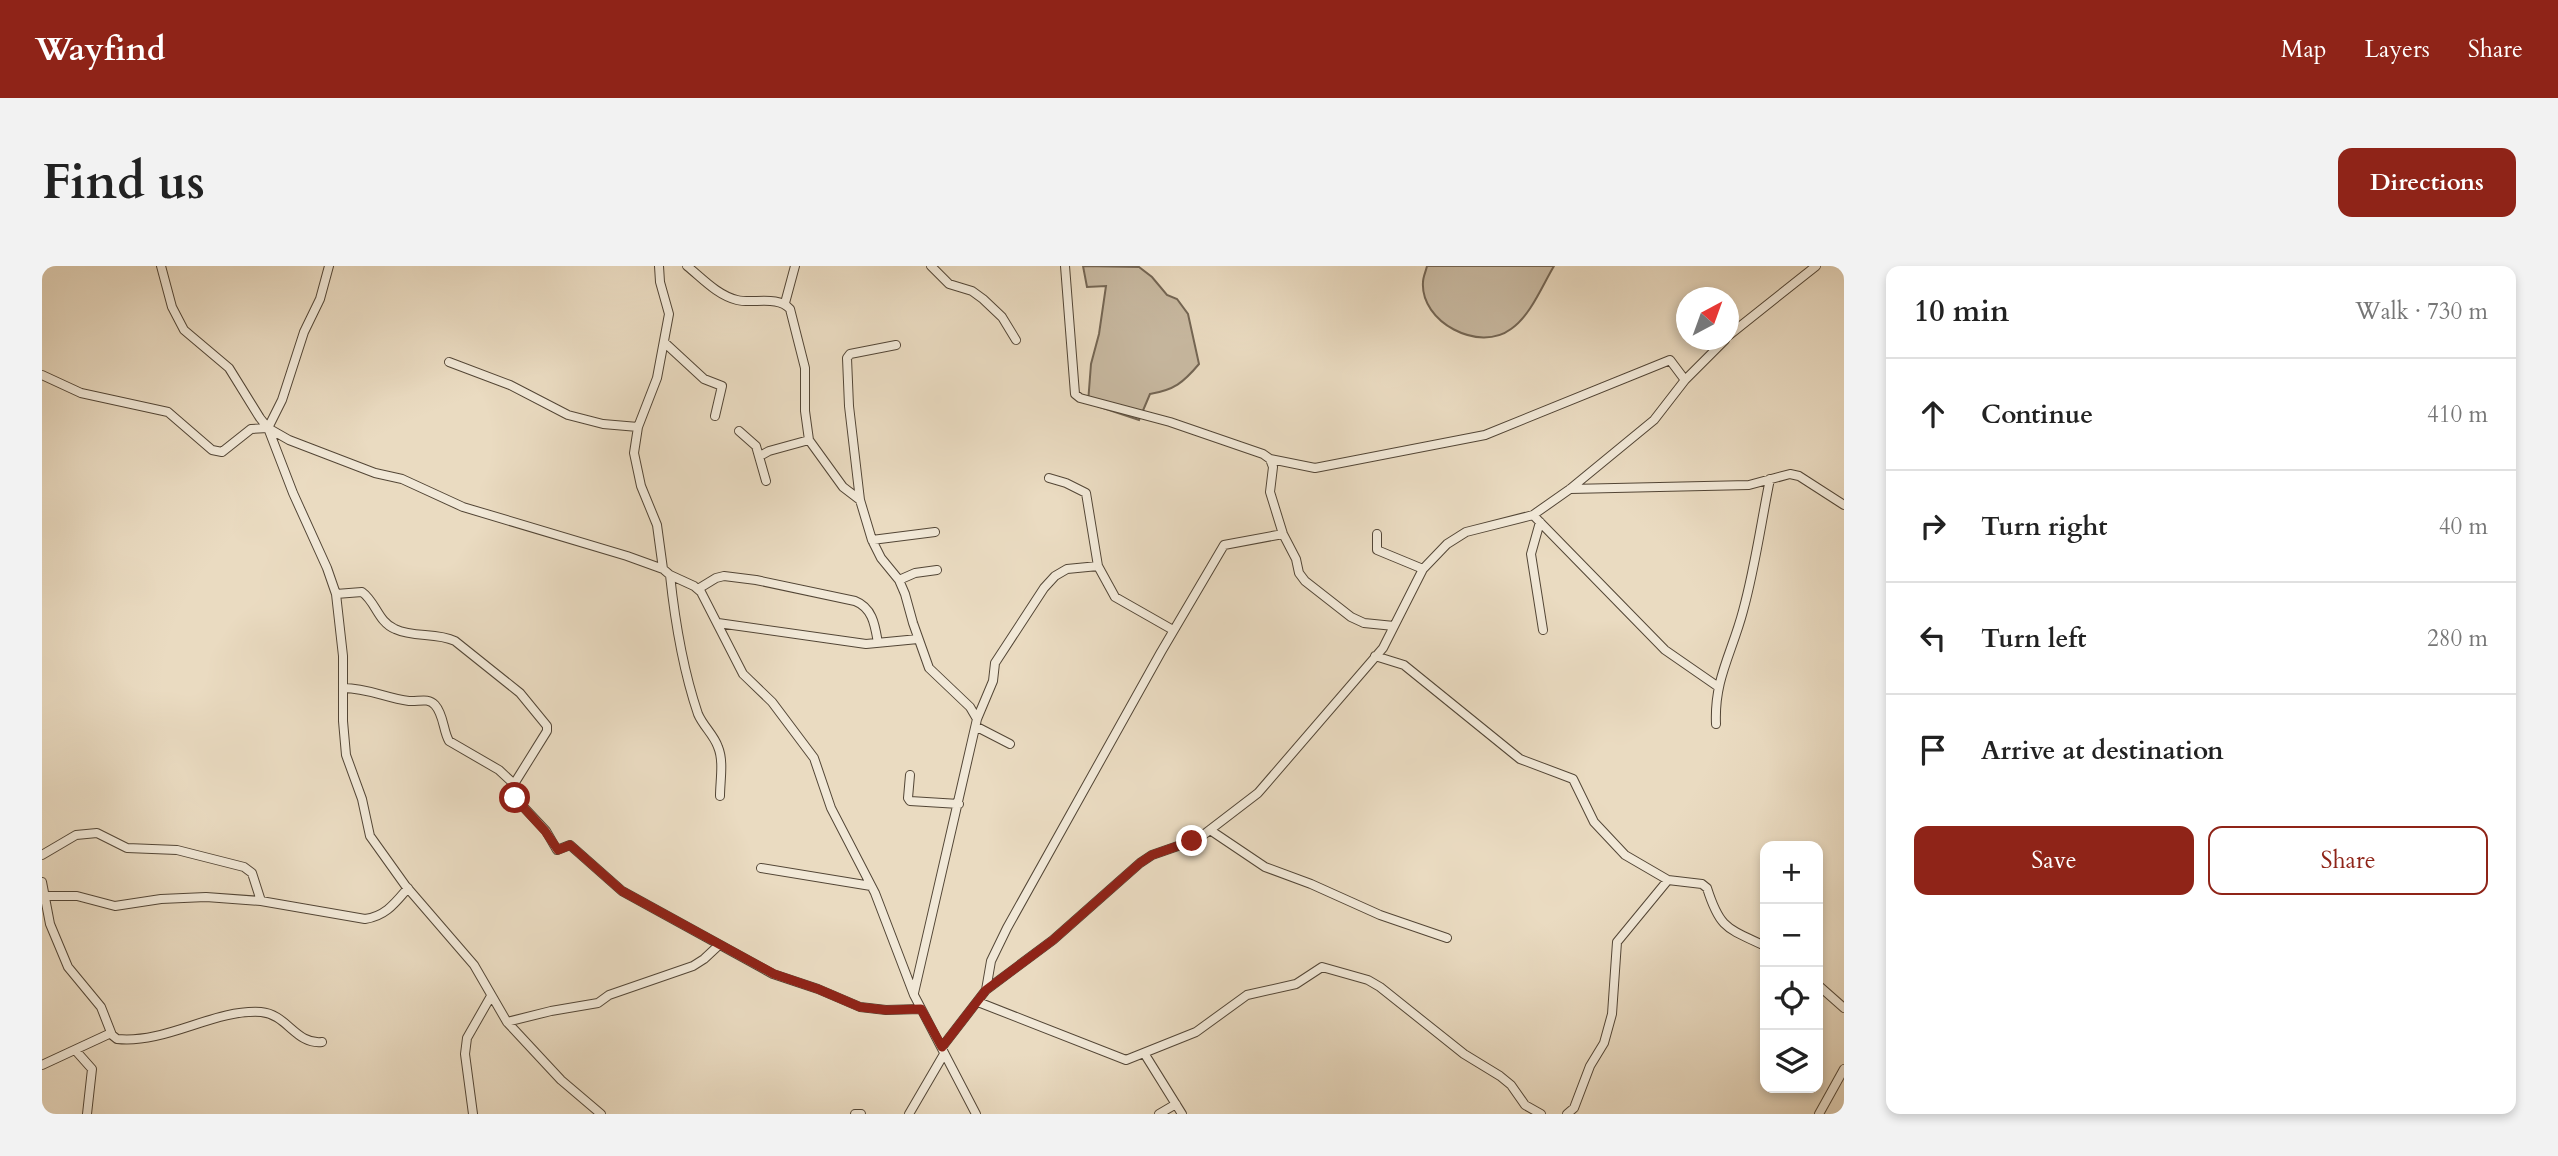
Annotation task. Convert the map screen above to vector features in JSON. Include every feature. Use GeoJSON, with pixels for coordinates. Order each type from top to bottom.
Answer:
{"type":"FeatureCollection","features":[{"type":"Feature","properties":{"kind":"street"},"geometry":{"type":"LineString","coordinates":[[161,266],[172,307],[184,330],[229,368],[268,428],[293,494],[327,568],[336,594],[343,656],[346,755],[362,799],[370,836],[408,888],[474,965],[508,1022],[595,1113]]}},
{"type":"Feature","properties":{"kind":"street"},"geometry":{"type":"LineString","coordinates":[[268,428],[282,400],[304,332],[320,299],[329,266]]}},
{"type":"Feature","properties":{"kind":"street"},"geometry":{"type":"LineString","coordinates":[[659,266],[660,282],[669,314],[657,378],[638,427],[635,468],[657,524],[679,637],[699,717],[718,746],[720,796]]}},
{"type":"Feature","properties":{"kind":"street"},"geometry":{"type":"LineString","coordinates":[[687,266],[725,297],[740,301],[785,303],[790,309],[805,368],[808,440],[843,487],[860,500]]}},
{"type":"Feature","properties":{"kind":"street"},"geometry":{"type":"LineString","coordinates":[[785,303],[794,266]]}},
{"type":"Feature","properties":{"kind":"street"},"geometry":{"type":"LineString","coordinates":[[931,266],[949,284],[972,290],[983,299],[1002,317],[1016,340]]}},
{"type":"Feature","properties":{"kind":"street"},"geometry":{"type":"LineString","coordinates":[[1065,266],[1075,394],[1121,411],[1170,422],[1263,454],[1270,459],[1315,468],[1485,435],[1670,360],[1685,380]]}},
{"type":"Feature","properties":{"kind":"street"},"geometry":{"type":"LineString","coordinates":[[1739,328],[1816,266]]}},
{"type":"Feature","properties":{"kind":"street"},"geometry":{"type":"LineString","coordinates":[[665,343],[704,379],[722,386],[715,416]]}},
{"type":"Feature","properties":{"kind":"street"},"geometry":{"type":"LineString","coordinates":[[896,345],[850,354],[847,358],[849,406],[860,500],[872,540],[888,568],[899,580],[929,668],[970,707],[977,723],[1010,744]]}},
{"type":"Feature","properties":{"kind":"street"},"geometry":{"type":"LineString","coordinates":[[909,1114],[943,1050],[986,990],[1053,940],[1140,863],[1152,855],[1198,839],[1258,793],[1383,648],[1423,569],[1447,544],[1466,532],[1537,518],[1654,420],[1685,380],[1715,350]]}},
{"type":"Feature","properties":{"kind":"street"},"geometry":{"type":"LineString","coordinates":[[449,362],[510,385],[568,415],[603,424],[638,427]]}},
{"type":"Feature","properties":{"kind":"street"},"geometry":{"type":"LineString","coordinates":[[42,375],[81,393],[168,412],[212,450],[222,452],[251,429],[268,428],[289,440],[375,473],[402,479],[463,507],[592,544],[666,572],[698,589],[710,606],[743,674],[772,702],[814,758],[831,808],[871,886],[914,995],[976,1114]]}},
{"type":"Feature","properties":{"kind":"street"},"geometry":{"type":"LineString","coordinates":[[740,431],[756,446],[766,481]]}},
{"type":"Feature","properties":{"kind":"street"},"geometry":{"type":"LineString","coordinates":[[760,456],[808,440]]}},
{"type":"Feature","properties":{"kind":"street"},"geometry":{"type":"LineString","coordinates":[[1270,459],[1273,467],[1270,492],[1299,573],[1315,590],[1351,617],[1364,622],[1394,626]]}},
{"type":"Feature","properties":{"kind":"street"},"geometry":{"type":"LineString","coordinates":[[1570,489],[1749,485],[1790,474],[1799,476],[1844,505]]}},
{"type":"Feature","properties":{"kind":"street"},"geometry":{"type":"LineString","coordinates":[[1049,478],[1086,493],[1098,566],[1115,597],[1173,630]]}},
{"type":"Feature","properties":{"kind":"street"},"geometry":{"type":"LineString","coordinates":[[1716,724],[1717,686],[1743,611],[1770,480]]}},
{"type":"Feature","properties":{"kind":"street"},"geometry":{"type":"LineString","coordinates":[[1537,518],[1665,650],[1717,686]]}},
{"type":"Feature","properties":{"kind":"street"},"geometry":{"type":"LineString","coordinates":[[1537,518],[1531,554],[1543,631]]}},
{"type":"Feature","properties":{"kind":"street"},"geometry":{"type":"LineString","coordinates":[[872,540],[935,532]]}},
{"type":"Feature","properties":{"kind":"street"},"geometry":{"type":"LineString","coordinates":[[986,990],[991,961],[1007,928],[1173,630],[1224,545],[1283,534]]}},
{"type":"Feature","properties":{"kind":"street"},"geometry":{"type":"LineString","coordinates":[[1377,534],[1377,550],[1423,569]]}},
{"type":"Feature","properties":{"kind":"street"},"geometry":{"type":"LineString","coordinates":[[914,995],[977,723],[993,681],[995,663],[1044,588],[1061,571],[1098,566]]}},
{"type":"Feature","properties":{"kind":"street"},"geometry":{"type":"LineString","coordinates":[[899,580],[915,573],[937,570]]}},
{"type":"Feature","properties":{"kind":"street"},"geometry":{"type":"LineString","coordinates":[[698,589],[724,576],[855,601],[861,603],[874,620],[878,643]]}},
{"type":"Feature","properties":{"kind":"street"},"geometry":{"type":"LineString","coordinates":[[336,594],[362,592],[368,595],[383,621],[393,629],[446,637],[455,641],[520,693],[547,726],[547,732],[514,784],[515,798],[558,850],[570,845],[622,891],[774,974],[860,1007],[886,1010],[921,1009]]}},
{"type":"Feature","properties":{"kind":"street"},"geometry":{"type":"LineString","coordinates":[[718,624],[846,643],[918,639]]}},
{"type":"Feature","properties":{"kind":"street"},"geometry":{"type":"LineString","coordinates":[[1375,656],[1404,665],[1520,759],[1573,779],[1594,822],[1625,855],[1668,880],[1702,884],[1707,888],[1718,918],[1740,934],[1760,944]]}},
{"type":"Feature","properties":{"kind":"street"},"geometry":{"type":"LineString","coordinates":[[344,688],[369,690],[406,700],[433,703],[439,711],[449,741],[499,770],[514,784]]}},
{"type":"Feature","properties":{"kind":"street"},"geometry":{"type":"LineString","coordinates":[[909,775],[908,797],[911,801],[959,804]]}},
{"type":"Feature","properties":{"kind":"street"},"geometry":{"type":"LineString","coordinates":[[1210,830],[1265,867],[1303,880],[1380,915],[1447,938]]}},
{"type":"Feature","properties":{"kind":"street"},"geometry":{"type":"LineString","coordinates":[[42,855],[76,835],[97,833],[127,848],[177,850],[244,867],[252,873],[261,901]]}},
{"type":"Feature","properties":{"kind":"street"},"geometry":{"type":"LineString","coordinates":[[761,868],[871,886]]}},
{"type":"Feature","properties":{"kind":"street"},"geometry":{"type":"LineString","coordinates":[[1567,1114],[1574,1108],[1590,1066],[1604,1042],[1612,1014],[1618,942],[1668,880]]}},
{"type":"Feature","properties":{"kind":"street"},"geometry":{"type":"LineString","coordinates":[[42,882],[46,924],[68,967],[101,1007],[111,1033],[117,1039],[174,1032],[231,1014],[261,1012],[274,1014],[307,1041],[322,1042]]}},
{"type":"Feature","properties":{"kind":"street"},"geometry":{"type":"LineString","coordinates":[[45,896],[77,896],[115,906],[162,899],[206,897],[261,901],[365,919],[379,917],[392,907],[408,888]]}},
{"type":"Feature","properties":{"kind":"street"},"geometry":{"type":"LineString","coordinates":[[508,1022],[598,1003],[609,995],[693,966],[704,960],[719,945]]}},
{"type":"Feature","properties":{"kind":"street"},"geometry":{"type":"LineString","coordinates":[[978,1002],[1121,1059],[1131,1060],[1196,1032],[1247,995],[1297,985],[1316,970],[1327,968],[1368,980],[1380,987],[1464,1055],[1500,1076],[1511,1085],[1525,1105],[1541,1114]]}},
{"type":"Feature","properties":{"kind":"street"},"geometry":{"type":"LineString","coordinates":[[1823,989],[1844,1008]]}},
{"type":"Feature","properties":{"kind":"street"},"geometry":{"type":"LineString","coordinates":[[473,1114],[465,1054],[467,1038],[491,996]]}},
{"type":"Feature","properties":{"kind":"street"},"geometry":{"type":"LineString","coordinates":[[42,1065],[111,1033]]}},
{"type":"Feature","properties":{"kind":"street"},"geometry":{"type":"LineString","coordinates":[[76,1051],[92,1069],[88,1114]]}},
{"type":"Feature","properties":{"kind":"street"},"geometry":{"type":"LineString","coordinates":[[1144,1053],[1182,1114]]}},
{"type":"Feature","properties":{"kind":"street"},"geometry":{"type":"LineString","coordinates":[[1819,1114],[1844,1069]]}},
{"type":"Feature","properties":{"kind":"street"},"geometry":{"type":"LineString","coordinates":[[1159,1114],[1176,1104]]}},
{"type":"Feature","properties":{"kind":"street"},"geometry":{"type":"LineString","coordinates":[[855,1114],[861,1114]]}},
{"type":"Feature","properties":{"kind":"shaded area"},"geometry":{"type":"Polygon","coordinates":[[[1083,266],[1139,267],[1152,277],[1167,295],[1177,299],[1188,314],[1199,364],[1177,385],[1150,394],[1139,420],[1088,403],[1091,364],[1099,334],[1106,286],[1087,287],[1083,266]]]}},
{"type":"Feature","properties":{"kind":"shaded area"},"geometry":{"type":"Polygon","coordinates":[[[1427,266],[1554,266],[1530,308],[1518,323],[1498,336],[1483,337],[1454,330],[1431,310],[1423,282],[1427,266]]]}},
{"type":"Feature","properties":{"kind":"route"},"geometry":{"type":"LineString","coordinates":[[515,798],[532,814],[558,850],[570,845],[622,891],[774,974],[860,1007],[886,1010],[921,1009],[942,1047],[986,990],[1053,940],[1140,863],[1152,855],[1192,841]]}}]}
